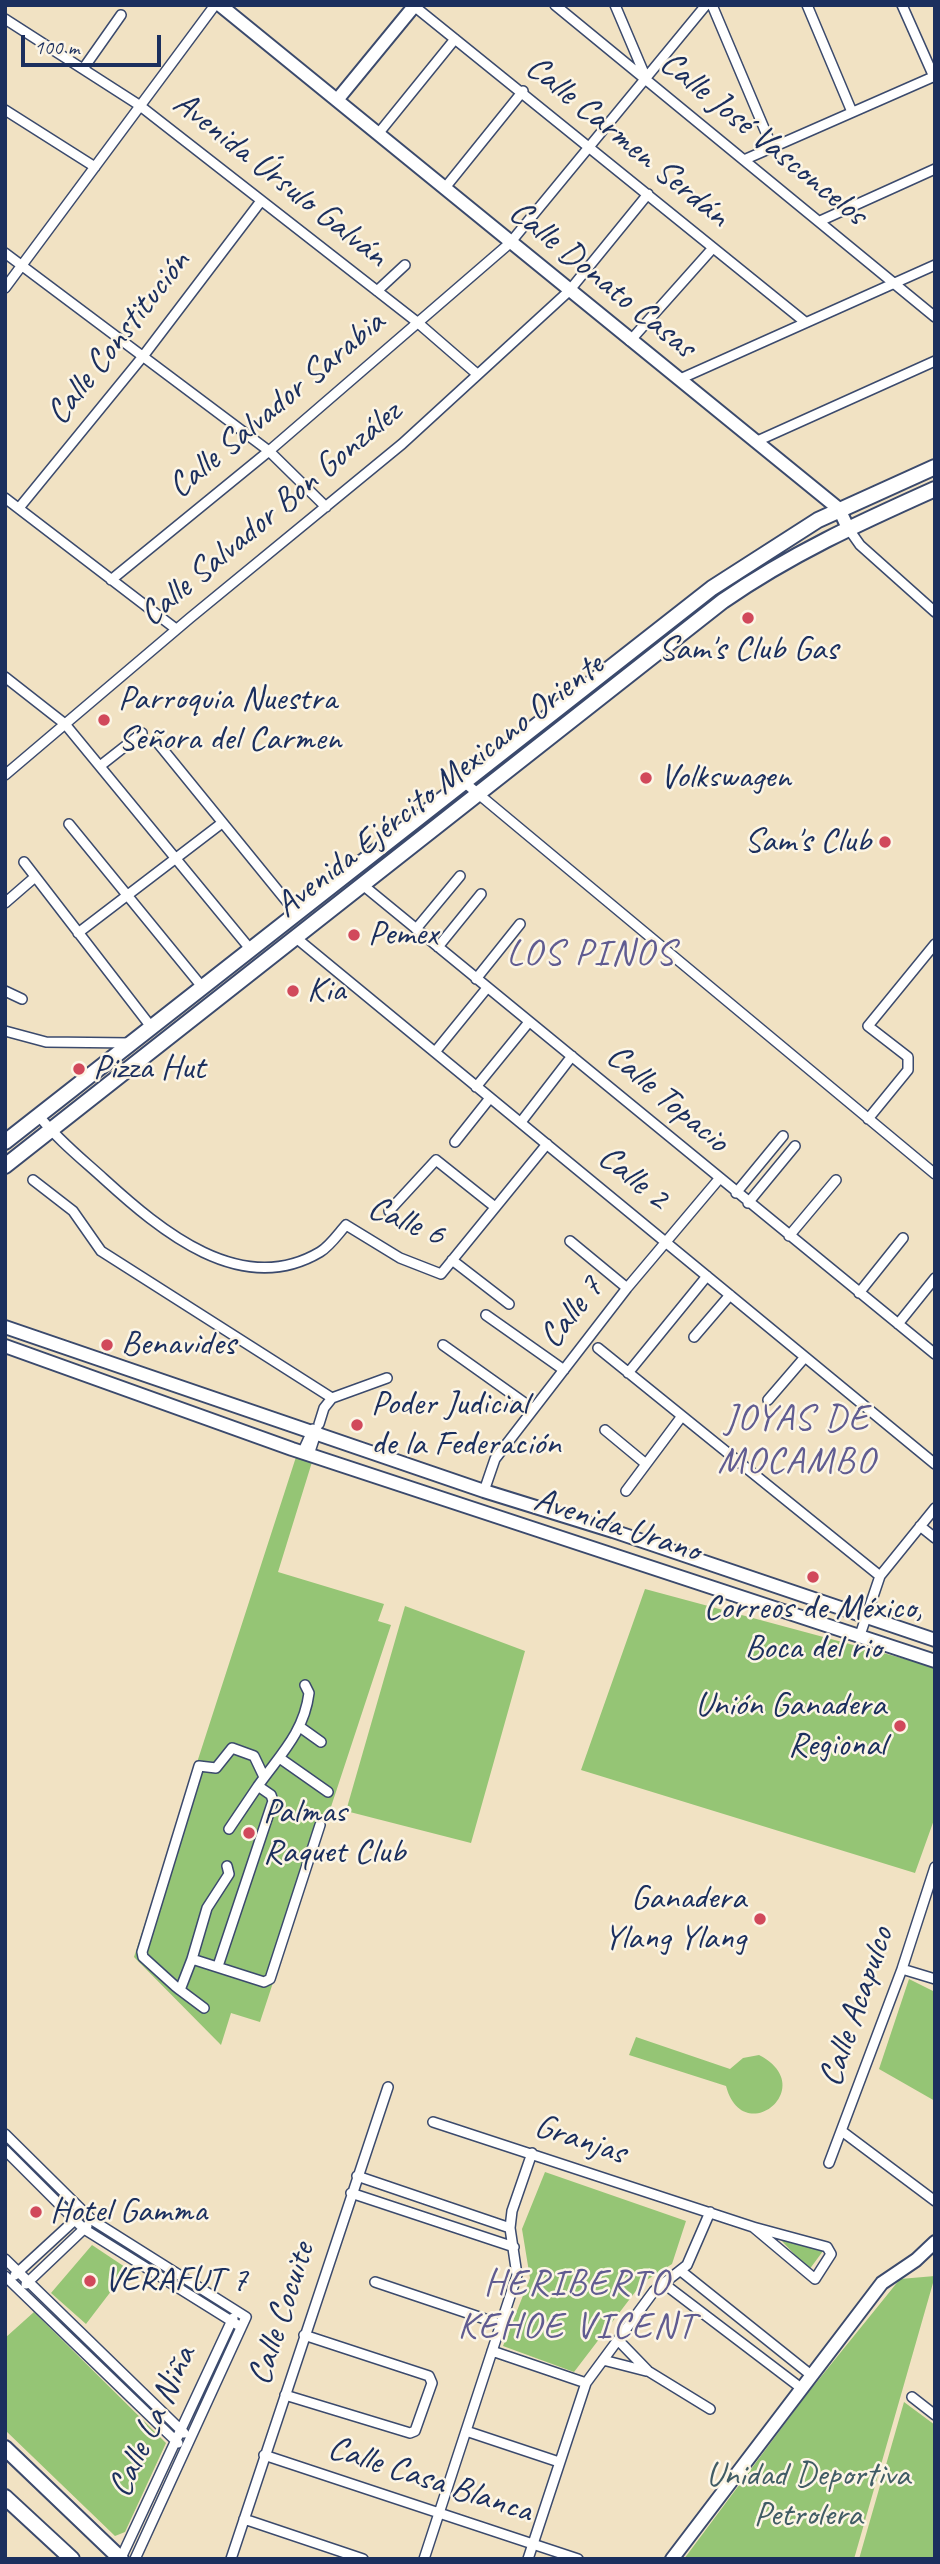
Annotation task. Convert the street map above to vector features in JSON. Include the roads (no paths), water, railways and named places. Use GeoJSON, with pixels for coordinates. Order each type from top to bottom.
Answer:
{"type":"FeatureCollection","features":[{"type":"Feature","properties":{"kind":"main road","name":"Calle Donato Casas"},"geometry":{"type":"LineString","coordinates":[[217,5],[839,509],[848,528]]}},
{"type":"Feature","properties":{"kind":"main road"},"geometry":{"type":"LineString","coordinates":[[337,100],[414,5]]}},
{"type":"Feature","properties":{"kind":"main road","name":"Avenida Ejército Mexicano Oriente"},"geometry":{"type":"LineString","coordinates":[[5,1143],[712,588],[754,559],[839,509],[935,467]]}},
{"type":"Feature","properties":{"kind":"main road","name":"Avenida Ejército Mexicano Oriente"},"geometry":{"type":"LineString","coordinates":[[7,1162],[364,886],[723,601],[793,555],[935,489]]}},
{"type":"Feature","properties":{"kind":"main road","name":"Avenida Urano"},"geometry":{"type":"LineString","coordinates":[[5,1327],[315,1430],[484,1491],[613,1531],[935,1640]]}},
{"type":"Feature","properties":{"kind":"main road","name":"Avenida Urano"},"geometry":{"type":"LineString","coordinates":[[5,1346],[305,1454],[935,1661]]}},
{"type":"Feature","properties":{"kind":"main road"},"geometry":{"type":"LineString","coordinates":[[406,1487],[412,1466]]}},
{"type":"Feature","properties":{"kind":"main road"},"geometry":{"type":"LineString","coordinates":[[672,2559],[886,2278],[916,2260],[935,2242]]}},
{"type":"Feature","properties":{"kind":"main road"},"geometry":{"type":"LineString","coordinates":[[5,2448],[121,2559]]}},
{"type":"Feature","properties":{"kind":"main road"},"geometry":{"type":"LineString","coordinates":[[5,2497],[72,2559]]}},
{"type":"Feature","properties":{"kind":"street"},"geometry":{"type":"LineString","coordinates":[[5,288],[139,105],[217,5]]}},
{"type":"Feature","properties":{"kind":"street","name":"Calle Carmen Serdán"},"geometry":{"type":"LineString","coordinates":[[414,5],[805,322]]}},
{"type":"Feature","properties":{"kind":"street","name":"Calle José Vasconcelos"},"geometry":{"type":"LineString","coordinates":[[555,5],[746,159],[935,317]]}},
{"type":"Feature","properties":{"kind":"street"},"geometry":{"type":"LineString","coordinates":[[615,5],[647,79]]}},
{"type":"Feature","properties":{"kind":"street","name":"Calle Salvador Sarabia"},"geometry":{"type":"LineString","coordinates":[[111,580],[269,451],[510,243],[706,5]]}},
{"type":"Feature","properties":{"kind":"street"},"geometry":{"type":"LineString","coordinates":[[712,5],[772,147]]}},
{"type":"Feature","properties":{"kind":"street"},"geometry":{"type":"LineString","coordinates":[[807,5],[852,112]]}},
{"type":"Feature","properties":{"kind":"street"},"geometry":{"type":"LineString","coordinates":[[746,159],[934,77],[902,5]]}},
{"type":"Feature","properties":{"kind":"street"},"geometry":{"type":"LineString","coordinates":[[83,69],[121,15]]}},
{"type":"Feature","properties":{"kind":"street","name":"Avenida Úrsulo Galván"},"geometry":{"type":"LineString","coordinates":[[5,19],[139,105],[417,322],[477,374]]}},
{"type":"Feature","properties":{"kind":"street"},"geometry":{"type":"LineString","coordinates":[[378,134],[455,39]]}},
{"type":"Feature","properties":{"kind":"street"},"geometry":{"type":"LineString","coordinates":[[444,189],[523,91]]}},
{"type":"Feature","properties":{"kind":"street"},"geometry":{"type":"LineString","coordinates":[[5,110],[95,167]]}},
{"type":"Feature","properties":{"kind":"street"},"geometry":{"type":"LineString","coordinates":[[820,221],[935,169]]}},
{"type":"Feature","properties":{"kind":"street","name":"Calle Salvador Bon González"},"geometry":{"type":"LineString","coordinates":[[5,775],[176,629],[402,444],[569,291],[648,194]]}},
{"type":"Feature","properties":{"kind":"street","name":"Calle Constitución"},"geometry":{"type":"LineString","coordinates":[[19,508],[144,355],[261,201]]}},
{"type":"Feature","properties":{"kind":"street"},"geometry":{"type":"LineString","coordinates":[[630,341],[712,248]]}},
{"type":"Feature","properties":{"kind":"street"},"geometry":{"type":"LineString","coordinates":[[5,253],[269,451],[326,506]]}},
{"type":"Feature","properties":{"kind":"street"},"geometry":{"type":"LineString","coordinates":[[377,291],[405,265]]}},
{"type":"Feature","properties":{"kind":"street"},"geometry":{"type":"LineString","coordinates":[[680,379],[935,265]]}},
{"type":"Feature","properties":{"kind":"street"},"geometry":{"type":"LineString","coordinates":[[755,442],[935,361]]}},
{"type":"Feature","properties":{"kind":"street"},"geometry":{"type":"LineString","coordinates":[[5,498],[176,629]]}},
{"type":"Feature","properties":{"kind":"street","name":"Calle Donato Casas"},"geometry":{"type":"LineString","coordinates":[[848,528],[860,545],[935,611]]}},
{"type":"Feature","properties":{"kind":"street"},"geometry":{"type":"LineString","coordinates":[[924,602],[935,597]]}},
{"type":"Feature","properties":{"kind":"street"},"geometry":{"type":"LineString","coordinates":[[5,677],[65,724],[251,950]]}},
{"type":"Feature","properties":{"kind":"street"},"geometry":{"type":"LineString","coordinates":[[100,766],[142,733]]}},
{"type":"Feature","properties":{"kind":"street"},"geometry":{"type":"LineString","coordinates":[[157,742],[297,914]]}},
{"type":"Feature","properties":{"kind":"street"},"geometry":{"type":"LineString","coordinates":[[464,782],[935,1174]]}},
{"type":"Feature","properties":{"kind":"street"},"geometry":{"type":"LineString","coordinates":[[78,933],[222,823]]}},
{"type":"Feature","properties":{"kind":"street"},"geometry":{"type":"LineString","coordinates":[[69,824],[203,988]]}},
{"type":"Feature","properties":{"kind":"street"},"geometry":{"type":"LineString","coordinates":[[24,862],[152,1028]]}},
{"type":"Feature","properties":{"kind":"street"},"geometry":{"type":"LineString","coordinates":[[416,929],[460,876]]}},
{"type":"Feature","properties":{"kind":"street"},"geometry":{"type":"LineString","coordinates":[[5,903],[35,877]]}},
{"type":"Feature","properties":{"kind":"street","name":"Calle Topacio"},"geometry":{"type":"LineString","coordinates":[[364,886],[935,1354]]}},
{"type":"Feature","properties":{"kind":"street"},"geometry":{"type":"LineString","coordinates":[[438,947],[481,894]]}},
{"type":"Feature","properties":{"kind":"street"},"geometry":{"type":"LineString","coordinates":[[476,979],[520,924]]}},
{"type":"Feature","properties":{"kind":"street","name":"Calle 2"},"geometry":{"type":"LineString","coordinates":[[295,937],[935,1464]]}},
{"type":"Feature","properties":{"kind":"street"},"geometry":{"type":"LineString","coordinates":[[868,1119],[908,1070],[910,1063],[908,1057],[868,1026],[935,944]]}},
{"type":"Feature","properties":{"kind":"street"},"geometry":{"type":"LineString","coordinates":[[435,1052],[487,988]]}},
{"type":"Feature","properties":{"kind":"street"},"geometry":{"type":"LineString","coordinates":[[5,991],[22,999]]}},
{"type":"Feature","properties":{"kind":"street"},"geometry":{"type":"LineString","coordinates":[[476,1087],[528,1022]]}},
{"type":"Feature","properties":{"kind":"street"},"geometry":{"type":"LineString","coordinates":[[5,1031],[46,1042],[133,1043]]}},
{"type":"Feature","properties":{"kind":"street"},"geometry":{"type":"LineString","coordinates":[[521,1122],[572,1056]]}},
{"type":"Feature","properties":{"kind":"street"},"geometry":{"type":"LineString","coordinates":[[454,1142],[490,1098]]}},
{"type":"Feature","properties":{"kind":"street","name":"Calle 6"},"geometry":{"type":"LineString","coordinates":[[39,1116],[50,1130],[157,1225],[194,1249],[219,1261],[267,1267],[292,1264],[322,1251],[346,1226],[400,1258],[441,1274],[547,1144]]}},
{"type":"Feature","properties":{"kind":"street"},"geometry":{"type":"LineString","coordinates":[[736,1193],[783,1136]]}},
{"type":"Feature","properties":{"kind":"street"},"geometry":{"type":"LineString","coordinates":[[748,1203],[795,1146]]}},
{"type":"Feature","properties":{"kind":"street"},"geometry":{"type":"LineString","coordinates":[[389,1212],[436,1160],[495,1207]]}},
{"type":"Feature","properties":{"kind":"street","name":"Calle 7"},"geometry":{"type":"LineString","coordinates":[[484,1491],[495,1459],[627,1288],[719,1179]]}},
{"type":"Feature","properties":{"kind":"street"},"geometry":{"type":"LineString","coordinates":[[33,1180],[73,1211],[101,1251],[332,1398]]}},
{"type":"Feature","properties":{"kind":"street"},"geometry":{"type":"LineString","coordinates":[[789,1236],[836,1180]]}},
{"type":"Feature","properties":{"kind":"street"},"geometry":{"type":"LineString","coordinates":[[859,1293],[903,1238]]}},
{"type":"Feature","properties":{"kind":"street"},"geometry":{"type":"LineString","coordinates":[[570,1241],[627,1288]]}},
{"type":"Feature","properties":{"kind":"street"},"geometry":{"type":"LineString","coordinates":[[452,1260],[509,1304]]}},
{"type":"Feature","properties":{"kind":"street"},"geometry":{"type":"LineString","coordinates":[[628,1373],[707,1276]]}},
{"type":"Feature","properties":{"kind":"street"},"geometry":{"type":"LineString","coordinates":[[898,1324],[935,1278]]}},
{"type":"Feature","properties":{"kind":"street"},"geometry":{"type":"LineString","coordinates":[[694,1337],[730,1295]]}},
{"type":"Feature","properties":{"kind":"street"},"geometry":{"type":"LineString","coordinates":[[486,1315],[564,1370]]}},
{"type":"Feature","properties":{"kind":"street"},"geometry":{"type":"LineString","coordinates":[[443,1345],[533,1409]]}},
{"type":"Feature","properties":{"kind":"street"},"geometry":{"type":"LineString","coordinates":[[598,1348],[880,1576]]}},
{"type":"Feature","properties":{"kind":"street"},"geometry":{"type":"LineString","coordinates":[[768,1400],[805,1357]]}},
{"type":"Feature","properties":{"kind":"street"},"geometry":{"type":"LineString","coordinates":[[305,1454],[324,1408],[332,1398],[387,1378]]}},
{"type":"Feature","properties":{"kind":"street"},"geometry":{"type":"LineString","coordinates":[[626,1491],[682,1416]]}},
{"type":"Feature","properties":{"kind":"street"},"geometry":{"type":"LineString","coordinates":[[605,1430],[646,1464]]}},
{"type":"Feature","properties":{"kind":"street"},"geometry":{"type":"LineString","coordinates":[[859,1638],[880,1576],[935,1508]]}},
{"type":"Feature","properties":{"kind":"street"},"geometry":{"type":"LineString","coordinates":[[920,1526],[935,1538]]}},
{"type":"Feature","properties":{"kind":"street"},"geometry":{"type":"LineString","coordinates":[[229,1829],[272,1765],[281,1759],[300,1727],[309,1693],[305,1685]]}},
{"type":"Feature","properties":{"kind":"street"},"geometry":{"type":"LineString","coordinates":[[300,1727],[321,1742]]}},
{"type":"Feature","properties":{"kind":"street"},"geometry":{"type":"LineString","coordinates":[[204,2008],[143,1957],[142,1952],[199,1766],[216,1768],[232,1748],[254,1756],[259,1762],[261,1782],[273,1801],[218,1966]]}},
{"type":"Feature","properties":{"kind":"street"},"geometry":{"type":"LineString","coordinates":[[281,1759],[328,1792]]}},
{"type":"Feature","properties":{"kind":"street"},"geometry":{"type":"LineString","coordinates":[[259,1762],[272,1765]]}},
{"type":"Feature","properties":{"kind":"street"},"geometry":{"type":"LineString","coordinates":[[192,1959],[264,1982],[270,1979],[320,1825]]}},
{"type":"Feature","properties":{"kind":"street"},"geometry":{"type":"LineString","coordinates":[[180,1990],[208,1909],[229,1874],[227,1866]]}},
{"type":"Feature","properties":{"kind":"street","name":"Calle Acapulco"},"geometry":{"type":"LineString","coordinates":[[829,2163],[843,2132],[902,1969],[934,1870]]}},
{"type":"Feature","properties":{"kind":"street"},"geometry":{"type":"LineString","coordinates":[[902,1969],[935,1979]]}},
{"type":"Feature","properties":{"kind":"street","name":"Calle Cocuite"},"geometry":{"type":"LineString","coordinates":[[231,2559],[388,2087]]}},
{"type":"Feature","properties":{"kind":"street","name":"Granjas"},"geometry":{"type":"LineString","coordinates":[[433,2122],[753,2227]]}},
{"type":"Feature","properties":{"kind":"street"},"geometry":{"type":"LineString","coordinates":[[843,2132],[935,2201]]}},
{"type":"Feature","properties":{"kind":"street"},"geometry":{"type":"LineString","coordinates":[[5,2134],[92,2220],[236,2310]]}},
{"type":"Feature","properties":{"kind":"street"},"geometry":{"type":"LineString","coordinates":[[5,2150],[84,2229],[241,2327]]}},
{"type":"Feature","properties":{"kind":"street"},"geometry":{"type":"LineString","coordinates":[[425,2559],[518,2270],[510,2228],[512,2211],[532,2153]]}},
{"type":"Feature","properties":{"kind":"street"},"geometry":{"type":"LineString","coordinates":[[357,2176],[510,2228]]}},
{"type":"Feature","properties":{"kind":"street"},"geometry":{"type":"LineString","coordinates":[[351,2193],[514,2247]]}},
{"type":"Feature","properties":{"kind":"street"},"geometry":{"type":"LineString","coordinates":[[528,2559],[586,2383],[663,2283],[681,2271],[690,2260],[710,2211]]}},
{"type":"Feature","properties":{"kind":"street"},"geometry":{"type":"LineString","coordinates":[[83,2212],[19,2272],[7,2278],[185,2449]]}},
{"type":"Feature","properties":{"kind":"street"},"geometry":{"type":"LineString","coordinates":[[19,2290],[92,2220]]}},
{"type":"Feature","properties":{"kind":"street"},"geometry":{"type":"LineString","coordinates":[[753,2227],[827,2246],[831,2250],[815,2279],[753,2227]]}},
{"type":"Feature","properties":{"kind":"street"},"geometry":{"type":"LineString","coordinates":[[5,2259],[190,2439]]}},
{"type":"Feature","properties":{"kind":"street"},"geometry":{"type":"LineString","coordinates":[[681,2271],[811,2375]]}},
{"type":"Feature","properties":{"kind":"street"},"geometry":{"type":"LineString","coordinates":[[375,2282],[500,2324]]}},
{"type":"Feature","properties":{"kind":"street"},"geometry":{"type":"LineString","coordinates":[[663,2283],[801,2388]]}},
{"type":"Feature","properties":{"kind":"street","name":"Calle La Niña"},"geometry":{"type":"LineString","coordinates":[[121,2559],[236,2310],[246,2316],[135,2559]]}},
{"type":"Feature","properties":{"kind":"street"},"geometry":{"type":"LineString","coordinates":[[736,2339],[748,2325]]}},
{"type":"Feature","properties":{"kind":"street"},"geometry":{"type":"LineString","coordinates":[[285,2395],[410,2433],[415,2431],[432,2383],[429,2376],[304,2335]]}},
{"type":"Feature","properties":{"kind":"street"},"geometry":{"type":"LineString","coordinates":[[618,2340],[648,2371],[710,2409]]}},
{"type":"Feature","properties":{"kind":"street"},"geometry":{"type":"LineString","coordinates":[[492,2351],[586,2383]]}},
{"type":"Feature","properties":{"kind":"street"},"geometry":{"type":"LineString","coordinates":[[603,2360],[648,2371]]}},
{"type":"Feature","properties":{"kind":"street"},"geometry":{"type":"LineString","coordinates":[[912,2397],[935,2415]]}},
{"type":"Feature","properties":{"kind":"street"},"geometry":{"type":"LineString","coordinates":[[466,2431],[559,2462]]}},
{"type":"Feature","properties":{"kind":"street","name":"Calle Casa Blanca"},"geometry":{"type":"LineString","coordinates":[[264,2455],[579,2559]]}},
{"type":"Feature","properties":{"kind":"street"},"geometry":{"type":"LineString","coordinates":[[244,2519],[363,2559]]}},
{"type":"Feature","properties":{"kind":"place","name":"Sam's Club Gas"},"geometry":{"type":"Point","coordinates":[748,618]}},
{"type":"Feature","properties":{"kind":"place","name":"Parroquia Nuestra Señora del Carmen"},"geometry":{"type":"Point","coordinates":[104,720]}},
{"type":"Feature","properties":{"kind":"place","name":"Volkswagen"},"geometry":{"type":"Point","coordinates":[646,778]}},
{"type":"Feature","properties":{"kind":"place","name":"Sam's Club"},"geometry":{"type":"Point","coordinates":[885,842]}},
{"type":"Feature","properties":{"kind":"place","name":"Pemex"},"geometry":{"type":"Point","coordinates":[354,935]}},
{"type":"Feature","properties":{"kind":"place","name":"Kia"},"geometry":{"type":"Point","coordinates":[293,991]}},
{"type":"Feature","properties":{"kind":"place","name":"Pizza Hut"},"geometry":{"type":"Point","coordinates":[79,1069]}},
{"type":"Feature","properties":{"kind":"place","name":"Benavides"},"geometry":{"type":"Point","coordinates":[107,1345]}},
{"type":"Feature","properties":{"kind":"place","name":"Poder Judicial de la Federación"},"geometry":{"type":"Point","coordinates":[357,1425]}},
{"type":"Feature","properties":{"kind":"place","name":"Correos de México, Boca del rio"},"geometry":{"type":"Point","coordinates":[813,1577]}},
{"type":"Feature","properties":{"kind":"place","name":"Unión Ganadera Regional"},"geometry":{"type":"Point","coordinates":[900,1726]}},
{"type":"Feature","properties":{"kind":"place","name":"Palmas Raquet Club"},"geometry":{"type":"Point","coordinates":[249,1833]}},
{"type":"Feature","properties":{"kind":"place","name":"Ganadera Ylang Ylang"},"geometry":{"type":"Point","coordinates":[760,1919]}},
{"type":"Feature","properties":{"kind":"place","name":"Hotel Gamma"},"geometry":{"type":"Point","coordinates":[36,2212]}},
{"type":"Feature","properties":{"kind":"place","name":"VERAFUT 7"},"geometry":{"type":"Point","coordinates":[90,2281]}},
{"type":"Feature","properties":{"kind":"district","name":"LOS PINOS"},"geometry":{"type":"Point","coordinates":[591,954]}},
{"type":"Feature","properties":{"kind":"district","name":"JOYAS DE MOCAMBO"},"geometry":{"type":"Point","coordinates":[797,1440]}},
{"type":"Feature","properties":{"kind":"district","name":"HERIBERTO KEHOE VICENT"},"geometry":{"type":"Point","coordinates":[577,2306]}},
{"type":"Feature","properties":{"kind":"park label","name":"Unidad Deportiva Petrolera"},"geometry":{"type":"Point","coordinates":[808,2496]}}]}
